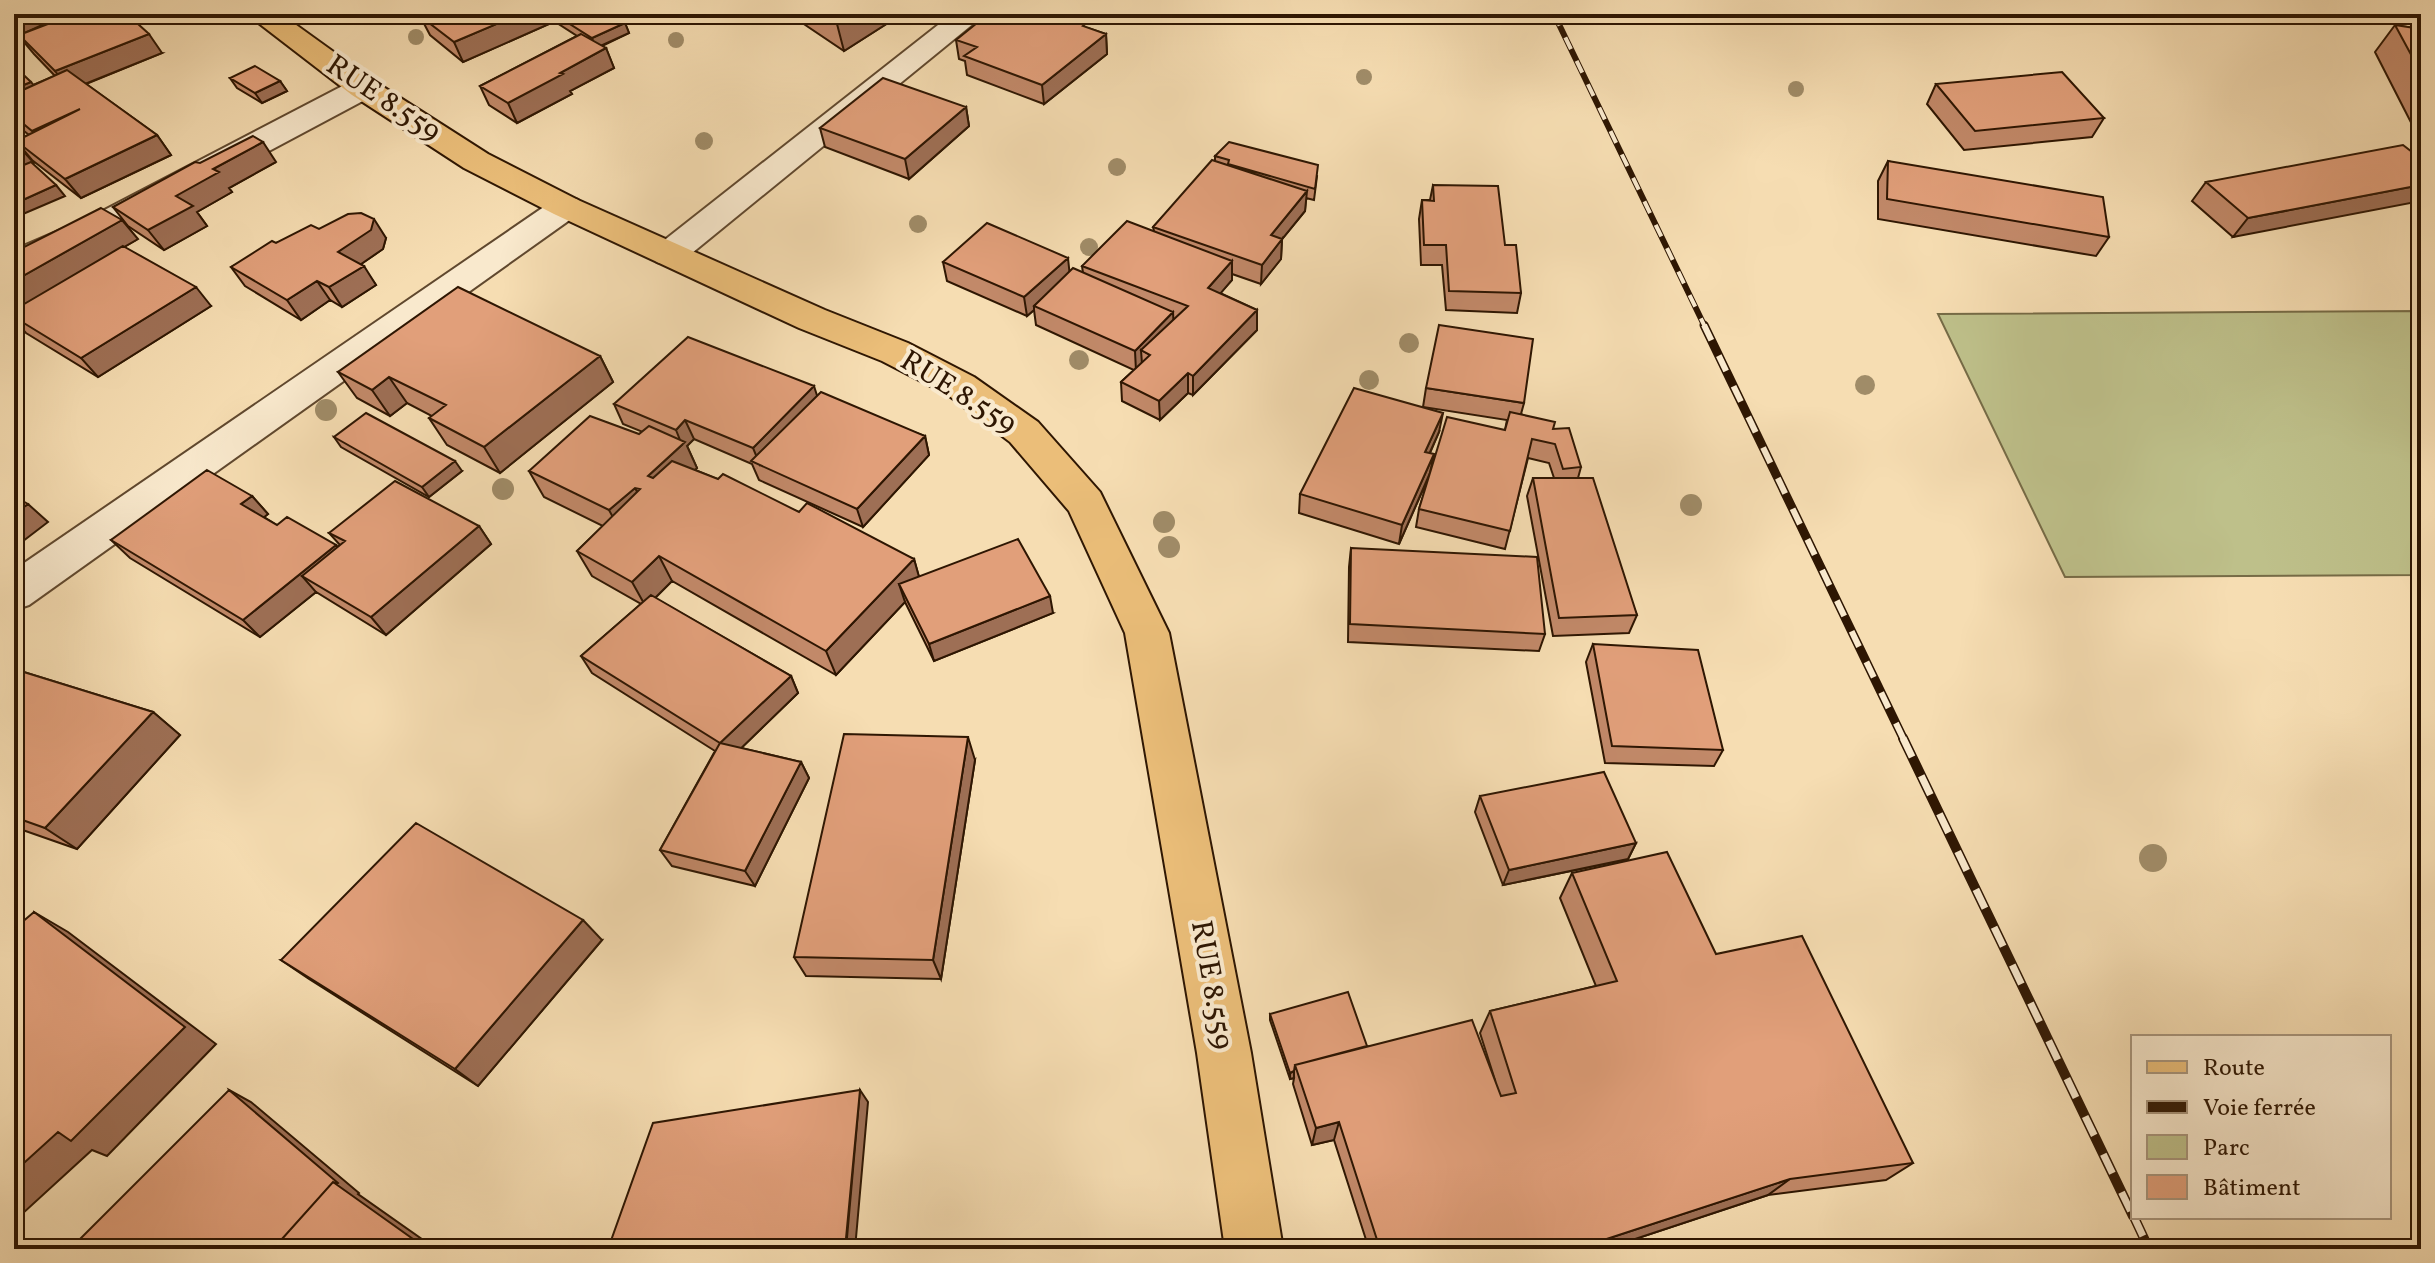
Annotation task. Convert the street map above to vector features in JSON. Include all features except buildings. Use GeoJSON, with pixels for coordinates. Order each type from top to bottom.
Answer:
{"type":"FeatureCollection","features":[{"type":"Feature","properties":{"kind":"main road","name":"RUE 8.559"},"geometry":{"type":"LineString","coordinates":[[262,14],[363,88],[476,161],[566,207],[812,319],[895,352],[961,386],[1024,432],[1086,503],[1147,633],[1224,1053],[1254,1249]]}},
{"type":"Feature","properties":{"kind":"street"},"geometry":{"type":"LineString","coordinates":[[669,254],[970,14]]}},
{"type":"Feature","properties":{"kind":"street"},"geometry":{"type":"LineString","coordinates":[[14,263],[119,217],[363,88]]}},
{"type":"Feature","properties":{"kind":"street"},"geometry":{"type":"LineString","coordinates":[[14,593],[566,207]]}},
{"type":"Feature","properties":{"kind":"green space"},"geometry":{"type":"Polygon","coordinates":[[[2421,311],[2421,575],[2065,577],[1938,314],[2421,311]]]}},
{"type":"Feature","properties":{"kind":"railway"},"geometry":{"type":"LineString","coordinates":[[1554,14],[1705,327]]}},
{"type":"Feature","properties":{"kind":"railway"},"geometry":{"type":"LineString","coordinates":[[1704,325],[1904,740]]}},
{"type":"Feature","properties":{"kind":"railway"},"geometry":{"type":"LineString","coordinates":[[1903,738],[2131,1212]]}},
{"type":"Feature","properties":{"kind":"railway"},"geometry":{"type":"LineString","coordinates":[[2135,1219],[2149,1249]]}}]}
